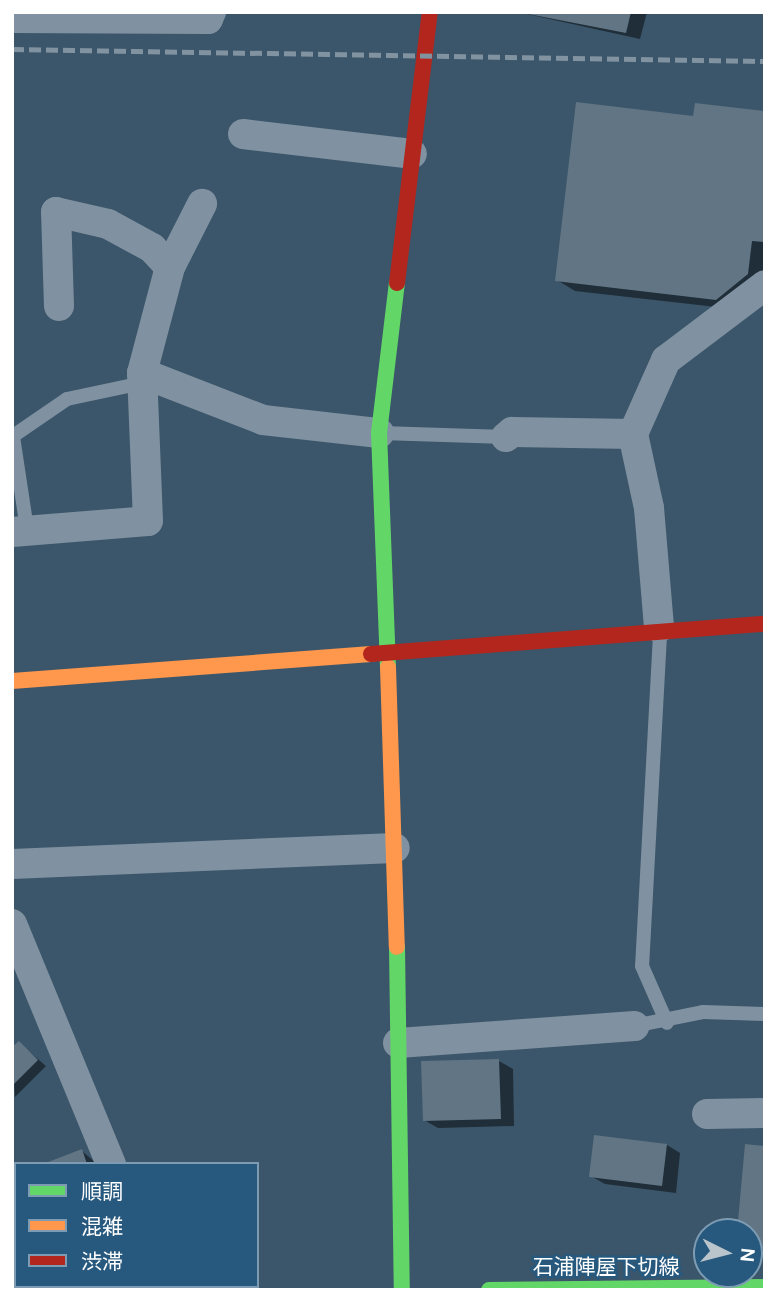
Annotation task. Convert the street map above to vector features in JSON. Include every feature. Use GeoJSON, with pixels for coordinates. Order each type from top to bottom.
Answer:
{"type":"FeatureCollection","features":[{"type":"Feature","properties":{"kind":"street"},"geometry":{"type":"LineString","coordinates":[[12,18],[208,19],[211,12]]}},
{"type":"Feature","properties":{"kind":"street"},"geometry":{"type":"LineString","coordinates":[[402,1290],[395,848],[379,433],[430,12]]}},
{"type":"Feature","properties":{"kind":"street"},"geometry":{"type":"LineString","coordinates":[[243,134],[412,154]]}},
{"type":"Feature","properties":{"kind":"street"},"geometry":{"type":"LineString","coordinates":[[19,530],[148,520],[142,378],[170,267],[202,204]]}},
{"type":"Feature","properties":{"kind":"street"},"geometry":{"type":"LineString","coordinates":[[59,306],[56,212],[108,224],[152,248],[170,267]]}},
{"type":"Feature","properties":{"kind":"street"},"geometry":{"type":"LineString","coordinates":[[659,628],[649,508],[633,434],[666,360],[765,285]]}},
{"type":"Feature","properties":{"kind":"street"},"geometry":{"type":"LineString","coordinates":[[142,378],[263,420],[379,433]]}},
{"type":"Feature","properties":{"kind":"street"},"geometry":{"type":"LineString","coordinates":[[506,437],[512,432],[633,434]]}},
{"type":"Feature","properties":{"kind":"street"},"geometry":{"type":"LineString","coordinates":[[12,681],[659,628],[765,624]]}},
{"type":"Feature","properties":{"kind":"street"},"geometry":{"type":"LineString","coordinates":[[12,864],[395,848]]}},
{"type":"Feature","properties":{"kind":"street"},"geometry":{"type":"LineString","coordinates":[[12,924],[110,1162]]}},
{"type":"Feature","properties":{"kind":"street"},"geometry":{"type":"LineString","coordinates":[[398,1043],[634,1026]]}},
{"type":"Feature","properties":{"kind":"street"},"geometry":{"type":"LineString","coordinates":[[707,1114],[765,1112]]}},
{"type":"Feature","properties":{"kind":"street","name":"石浦陣屋下切線"},"geometry":{"type":"LineString","coordinates":[[489,1290],[765,1287]]}},
{"type":"Feature","properties":{"kind":"lane"},"geometry":{"type":"LineString","coordinates":[[19,530],[13,436],[67,399],[142,378]]}},
{"type":"Feature","properties":{"kind":"lane"},"geometry":{"type":"LineString","coordinates":[[379,433],[506,437]]}},
{"type":"Feature","properties":{"kind":"lane"},"geometry":{"type":"LineString","coordinates":[[659,628],[664,660],[642,966],[667,1023]]}},
{"type":"Feature","properties":{"kind":"lane"},"geometry":{"type":"LineString","coordinates":[[634,1026],[667,1023],[703,1012],[765,1014]]}},
{"type":"Feature","properties":{"kind":"building"},"geometry":{"type":"Polygon","coordinates":[[[518,12],[631,12],[626,33],[518,12]]]}},
{"type":"Feature","properties":{"kind":"building"},"geometry":{"type":"Polygon","coordinates":[[[576,102],[693,116],[695,103],[765,111],[765,242],[752,241],[748,274],[716,300],[555,281],[576,102]]]}},
{"type":"Feature","properties":{"kind":"building"},"geometry":{"type":"Polygon","coordinates":[[[19,1041],[38,1060],[12,1086],[12,1047],[19,1041]]]}},
{"type":"Feature","properties":{"kind":"building"},"geometry":{"type":"Polygon","coordinates":[[[499,1059],[501,1119],[423,1121],[421,1061],[499,1059]]]}},
{"type":"Feature","properties":{"kind":"building"},"geometry":{"type":"Polygon","coordinates":[[[594,1135],[667,1144],[662,1186],[589,1177],[594,1135]]]}},
{"type":"Feature","properties":{"kind":"building"},"geometry":{"type":"Polygon","coordinates":[[[745,1144],[765,1146],[765,1249],[763,1218],[738,1218],[745,1144]]]}},
{"type":"Feature","properties":{"kind":"building"},"geometry":{"type":"Polygon","coordinates":[[[82,1149],[86,1162],[48,1162],[82,1149]]]}},
{"type":"Feature","properties":{"kind":"railway"},"geometry":{"type":"LineString","coordinates":[[12,49],[765,61]]}},
{"type":"Feature","properties":{"kind":"traffic: fast"},"geometry":{"type":"LineString","coordinates":[[388,667],[379,433],[397,283]]}},
{"type":"Feature","properties":{"kind":"traffic: fast"},"geometry":{"type":"LineString","coordinates":[[397,947],[402,1290]]}},
{"type":"Feature","properties":{"kind":"traffic: fast"},"geometry":{"type":"LineString","coordinates":[[489,1290],[765,1287]]}},
{"type":"Feature","properties":{"kind":"traffic: slow"},"geometry":{"type":"LineString","coordinates":[[12,681],[371,654]]}},
{"type":"Feature","properties":{"kind":"traffic: slow"},"geometry":{"type":"LineString","coordinates":[[388,667],[397,947]]}},
{"type":"Feature","properties":{"kind":"traffic: jam"},"geometry":{"type":"LineString","coordinates":[[397,283],[430,12]]}},
{"type":"Feature","properties":{"kind":"traffic: jam"},"geometry":{"type":"LineString","coordinates":[[371,654],[765,624]]}}]}
